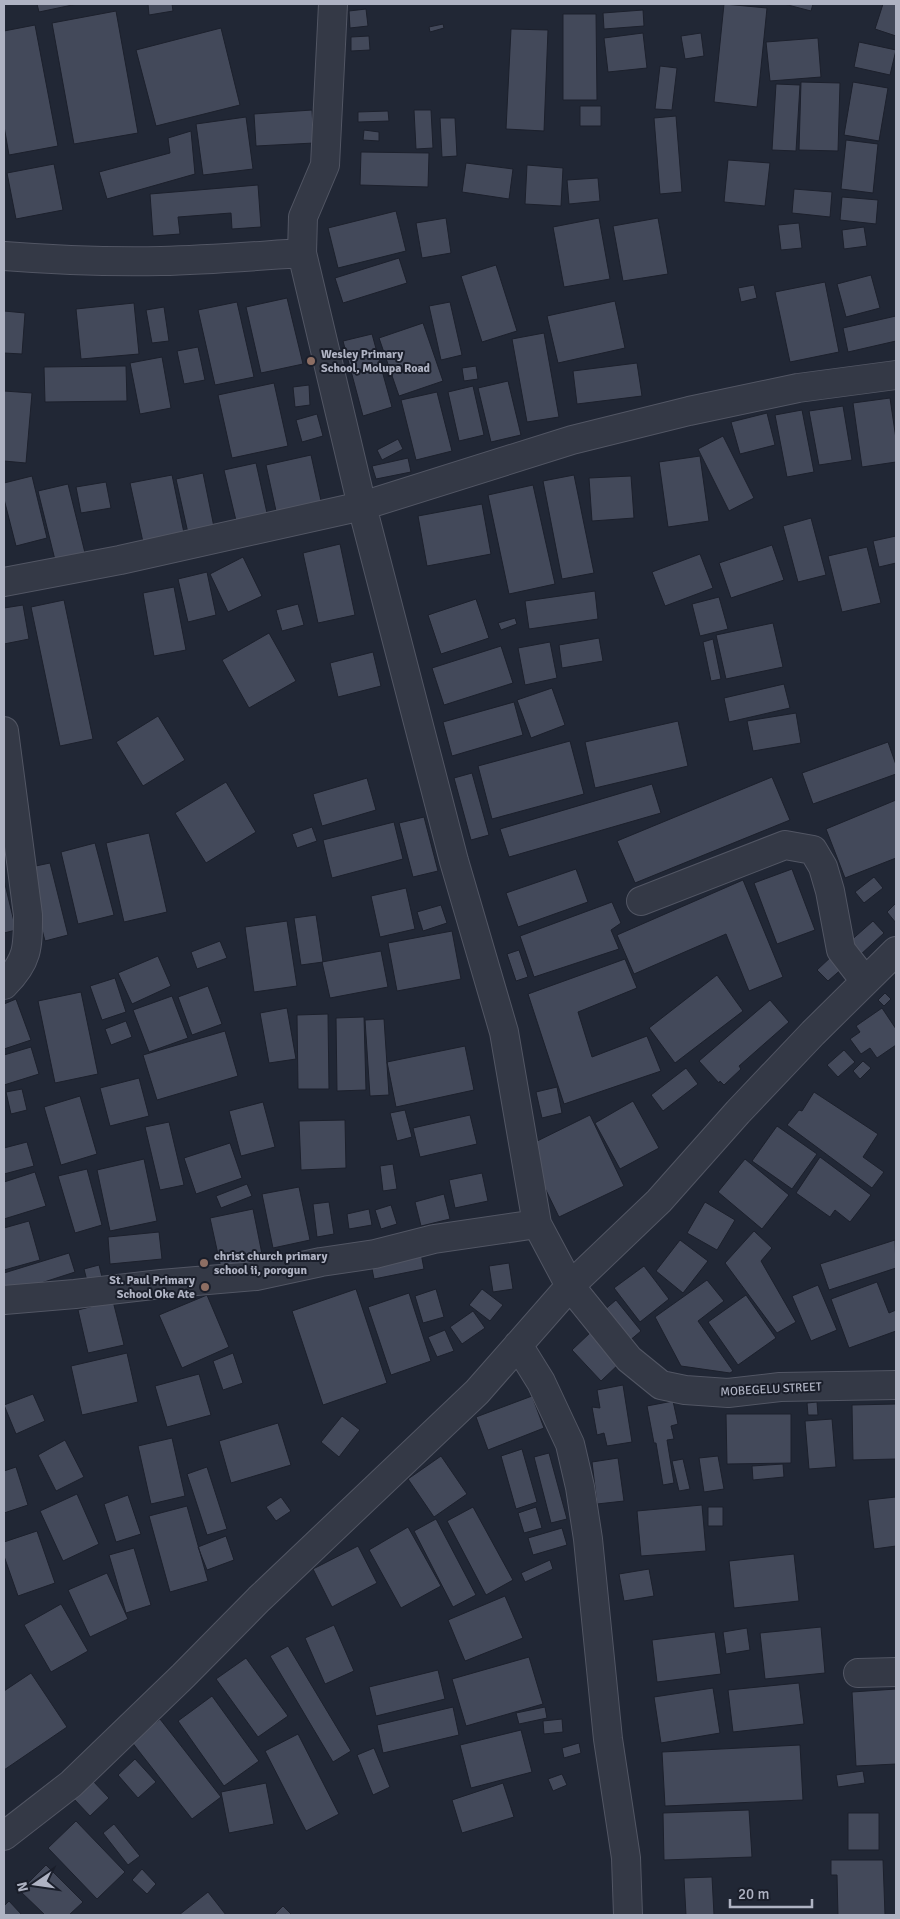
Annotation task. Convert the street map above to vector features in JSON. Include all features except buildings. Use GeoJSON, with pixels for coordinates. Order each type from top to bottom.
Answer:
{"type":"FeatureCollection","features":[{"type":"Feature","properties":{"kind":"street","name":"MOBEGELU STREET"},"geometry":{"type":"LineString","coordinates":[[333,4],[325,165],[303,217],[302,253],[362,506],[454,862],[504,1032],[537,1224],[570,1286],[629,1359],[661,1385],[685,1390],[728,1393],[780,1386],[896,1384]]}},
{"type":"Feature","properties":{"kind":"street"},"geometry":{"type":"LineString","coordinates":[[4,256],[63,260],[160,261],[243,258],[302,253]]}},
{"type":"Feature","properties":{"kind":"street"},"geometry":{"type":"LineString","coordinates":[[4,582],[120,560],[362,506],[572,440],[689,411],[798,388],[896,375]]}},
{"type":"Feature","properties":{"kind":"street"},"geometry":{"type":"LineString","coordinates":[[4,731],[28,915],[28,944],[20,965],[4,985]]}},
{"type":"Feature","properties":{"kind":"street"},"geometry":{"type":"LineString","coordinates":[[641,901],[786,845],[813,850],[823,867],[830,891],[841,950],[864,982]]}},
{"type":"Feature","properties":{"kind":"street"},"geometry":{"type":"LineString","coordinates":[[6,1829],[71,1784],[183,1676],[259,1599],[477,1392],[570,1286],[659,1201],[738,1112],[896,951]]}},
{"type":"Feature","properties":{"kind":"street"},"geometry":{"type":"LineString","coordinates":[[4,1300],[256,1276],[321,1262],[375,1254],[434,1239],[537,1224]]}},
{"type":"Feature","properties":{"kind":"street"},"geometry":{"type":"LineString","coordinates":[[518,1345],[541,1382],[570,1444],[580,1487],[588,1539],[608,1739],[626,1858],[628,1915]]}},
{"type":"Feature","properties":{"kind":"street"},"geometry":{"type":"LineString","coordinates":[[858,1673],[896,1672]]}},
{"type":"Feature","properties":{"kind":"place","name":"Wesley Primary School, Molupa Road"},"geometry":{"type":"Point","coordinates":[311,361]}},
{"type":"Feature","properties":{"kind":"place","name":"christ church primary school ii, porogun"},"geometry":{"type":"Point","coordinates":[204,1263]}},
{"type":"Feature","properties":{"kind":"place","name":"St. Paul Primary School Oke Ate"},"geometry":{"type":"Point","coordinates":[205,1287]}}]}
